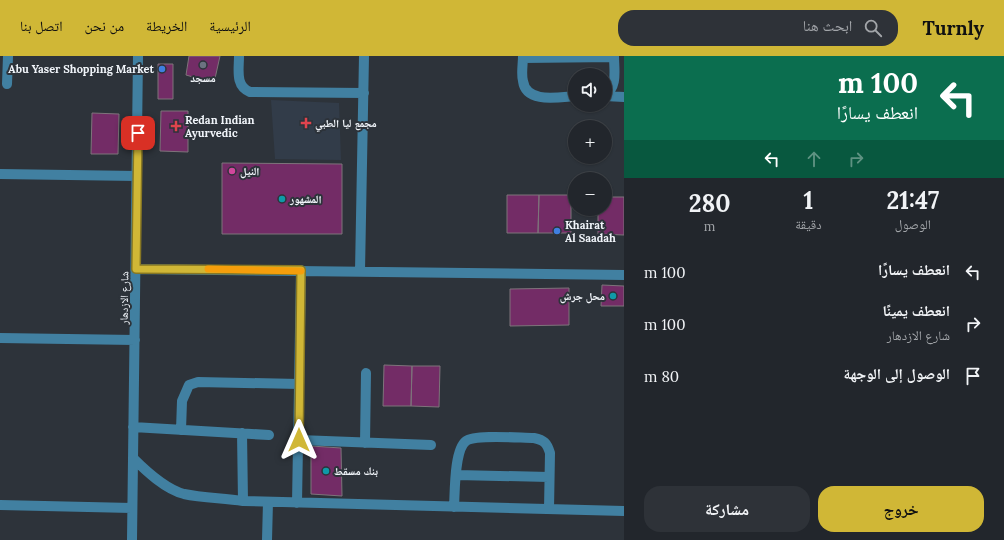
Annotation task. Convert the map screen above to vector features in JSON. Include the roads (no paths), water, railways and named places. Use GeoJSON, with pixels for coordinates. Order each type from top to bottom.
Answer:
{"type":"FeatureCollection","features":[{"type":"Feature","properties":{"kind":"street"},"geometry":{"type":"LineString","coordinates":[[7,84],[8,56]]}},
{"type":"Feature","properties":{"kind":"street","name":"شارع الازدهار"},"geometry":{"type":"LineString","coordinates":[[132,540],[138,56]]}},
{"type":"Feature","properties":{"kind":"street"},"geometry":{"type":"LineString","coordinates":[[239,56],[240,83],[243,89],[250,92],[364,94]]}},
{"type":"Feature","properties":{"kind":"street"},"geometry":{"type":"LineString","coordinates":[[360,272],[364,56]]}},
{"type":"Feature","properties":{"kind":"street"},"geometry":{"type":"LineString","coordinates":[[568,96],[536,97],[527,91],[523,82],[523,57],[614,56],[614,85],[612,90]]}},
{"type":"Feature","properties":{"kind":"street"},"geometry":{"type":"LineString","coordinates":[[612,96],[624,97]]}},
{"type":"Feature","properties":{"kind":"street"},"geometry":{"type":"LineString","coordinates":[[0,174],[137,176]]}},
{"type":"Feature","properties":{"kind":"street"},"geometry":{"type":"LineString","coordinates":[[136,269],[624,275]]}},
{"type":"Feature","properties":{"kind":"street"},"geometry":{"type":"LineString","coordinates":[[297,503],[301,270]]}},
{"type":"Feature","properties":{"kind":"street"},"geometry":{"type":"LineString","coordinates":[[0,338],[135,340]]}},
{"type":"Feature","properties":{"kind":"street"},"geometry":{"type":"LineString","coordinates":[[365,443],[366,373]]}},
{"type":"Feature","properties":{"kind":"street"},"geometry":{"type":"LineString","coordinates":[[181,430],[182,401],[189,385],[198,382],[299,384]]}},
{"type":"Feature","properties":{"kind":"street"},"geometry":{"type":"LineString","coordinates":[[133,427],[269,435]]}},
{"type":"Feature","properties":{"kind":"street"},"geometry":{"type":"LineString","coordinates":[[242,433],[243,501]]}},
{"type":"Feature","properties":{"kind":"street"},"geometry":{"type":"LineString","coordinates":[[454,507],[458,457],[461,447],[466,441],[476,438],[534,438],[543,440],[547,444],[550,453],[549,510]]}},
{"type":"Feature","properties":{"kind":"street"},"geometry":{"type":"LineString","coordinates":[[299,440],[431,446]]}},
{"type":"Feature","properties":{"kind":"street"},"geometry":{"type":"LineString","coordinates":[[133,458],[154,477],[183,494],[243,501],[624,511]]}},
{"type":"Feature","properties":{"kind":"street"},"geometry":{"type":"LineString","coordinates":[[457,475],[549,477]]}},
{"type":"Feature","properties":{"kind":"street"},"geometry":{"type":"LineString","coordinates":[[267,540],[268,502]]}},
{"type":"Feature","properties":{"kind":"street"},"geometry":{"type":"LineString","coordinates":[[0,505],[132,508]]}},
{"type":"Feature","properties":{"kind":"place","name":"مسجد"},"geometry":{"type":"Point","coordinates":[203,65]}},
{"type":"Feature","properties":{"kind":"place","name":"Abu Yaser Shopping Market"},"geometry":{"type":"Point","coordinates":[162,69]}},
{"type":"Feature","properties":{"kind":"place","name":"مجمع ليا الطبي"},"geometry":{"type":"Point","coordinates":[306,123]}},
{"type":"Feature","properties":{"kind":"place","name":"Redan Indian Ayurvedic"},"geometry":{"type":"Point","coordinates":[176,126]}},
{"type":"Feature","properties":{"kind":"place","name":"النيل"},"geometry":{"type":"Point","coordinates":[232,171]}},
{"type":"Feature","properties":{"kind":"place","name":"المشهور"},"geometry":{"type":"Point","coordinates":[282,199]}},
{"type":"Feature","properties":{"kind":"place","name":"Khairat Al Saadah"},"geometry":{"type":"Point","coordinates":[557,231]}},
{"type":"Feature","properties":{"kind":"place","name":"محل جرش"},"geometry":{"type":"Point","coordinates":[613,296]}},
{"type":"Feature","properties":{"kind":"place","name":"بنك مسقط"},"geometry":{"type":"Point","coordinates":[326,471]}}]}
